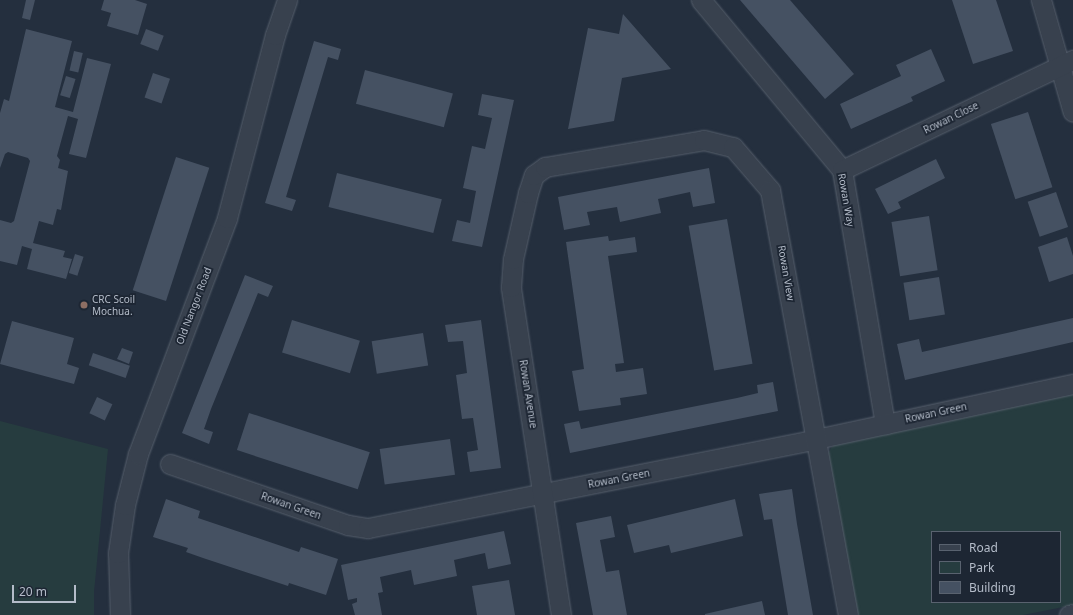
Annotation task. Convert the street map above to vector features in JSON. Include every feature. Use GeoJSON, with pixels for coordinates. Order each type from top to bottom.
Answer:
{"type":"FeatureCollection","features":[{"type":"Feature","properties":{"kind":"street","name":"Old Nangor Road"},"geometry":{"type":"LineString","coordinates":[[120,615],[118,553],[125,505],[138,454],[227,218],[271,49],[288,0]]}},
{"type":"Feature","properties":{"kind":"street","name":"Rowan Way"},"geometry":{"type":"LineString","coordinates":[[700,0],[842,170],[885,424]]}},
{"type":"Feature","properties":{"kind":"street"},"geometry":{"type":"LineString","coordinates":[[1040,0],[1066,64],[1073,112]]}},
{"type":"Feature","properties":{"kind":"street","name":"Rowan Close"},"geometry":{"type":"LineString","coordinates":[[842,170],[1066,64]]}},
{"type":"Feature","properties":{"kind":"street","name":"Rowan View"},"geometry":{"type":"LineString","coordinates":[[534,175],[545,167],[581,159],[704,140],[733,146],[770,190],[848,615]]}},
{"type":"Feature","properties":{"kind":"street","name":"Rowan Avenue"},"geometry":{"type":"LineString","coordinates":[[534,175],[513,259],[511,287],[561,615]]}},
{"type":"Feature","properties":{"kind":"street","name":"Rowan Green"},"geometry":{"type":"LineString","coordinates":[[170,464],[348,525],[368,528],[816,439],[1073,384]]}},
{"type":"Feature","properties":{"kind":"street"},"geometry":{"type":"LineString","coordinates":[[1069,615],[1073,614]]}},
{"type":"Feature","properties":{"kind":"green space"},"geometry":{"type":"Polygon","coordinates":[[[1073,394],[1073,605],[1023,615],[855,615],[828,454],[835,444],[1073,394]]]}},
{"type":"Feature","properties":{"kind":"green space"},"geometry":{"type":"Polygon","coordinates":[[[0,421],[108,449],[94,592],[94,615],[0,615],[0,421]]]}},
{"type":"Feature","properties":{"kind":"building"},"geometry":{"type":"Polygon","coordinates":[[[26,0],[35,0],[30,20],[22,18],[26,0]]]}},
{"type":"Feature","properties":{"kind":"building"},"geometry":{"type":"Polygon","coordinates":[[[104,0],[135,0],[147,4],[138,35],[107,26],[111,13],[101,10],[104,0]]]}},
{"type":"Feature","properties":{"kind":"building"},"geometry":{"type":"Polygon","coordinates":[[[740,0],[790,0],[854,74],[825,99],[740,0]]]}},
{"type":"Feature","properties":{"kind":"building"},"geometry":{"type":"Polygon","coordinates":[[[952,0],[996,0],[1013,51],[973,64],[952,0]]]}},
{"type":"Feature","properties":{"kind":"building"},"geometry":{"type":"Polygon","coordinates":[[[623,14],[671,69],[622,78],[614,121],[568,129],[588,28],[619,34],[623,14]]]}},
{"type":"Feature","properties":{"kind":"building"},"geometry":{"type":"Polygon","coordinates":[[[26,29],[72,41],[55,107],[73,112],[87,58],[111,64],[86,158],[69,154],[78,119],[68,116],[57,156],[60,160],[58,168],[68,171],[61,210],[57,209],[53,225],[39,221],[33,243],[65,251],[63,257],[72,259],[66,279],[27,269],[32,249],[22,246],[17,265],[0,261],[0,220],[11,223],[14,221],[30,161],[28,158],[8,152],[5,154],[0,168],[0,113],[4,99],[9,101],[26,29]]]}},
{"type":"Feature","properties":{"kind":"building"},"geometry":{"type":"Polygon","coordinates":[[[146,29],[164,36],[158,51],[140,44],[146,29]]]}},
{"type":"Feature","properties":{"kind":"building"},"geometry":{"type":"Polygon","coordinates":[[[314,41],[341,49],[338,60],[328,57],[286,197],[296,200],[292,211],[265,203],[314,41]]]}},
{"type":"Feature","properties":{"kind":"building"},"geometry":{"type":"Polygon","coordinates":[[[931,49],[945,81],[911,97],[913,101],[851,129],[840,104],[901,76],[896,65],[931,49]]]}},
{"type":"Feature","properties":{"kind":"building"},"geometry":{"type":"Polygon","coordinates":[[[74,51],[83,53],[78,73],[70,70],[74,51]]]}},
{"type":"Feature","properties":{"kind":"building"},"geometry":{"type":"Polygon","coordinates":[[[365,70],[453,94],[444,127],[356,104],[365,70]]]}},
{"type":"Feature","properties":{"kind":"building"},"geometry":{"type":"Polygon","coordinates":[[[153,73],[170,79],[162,103],[145,98],[153,73]]]}},
{"type":"Feature","properties":{"kind":"building"},"geometry":{"type":"Polygon","coordinates":[[[66,76],[76,79],[70,98],[60,95],[66,76]]]}},
{"type":"Feature","properties":{"kind":"building"},"geometry":{"type":"Polygon","coordinates":[[[482,94],[514,100],[482,247],[452,241],[457,220],[470,223],[476,191],[463,188],[472,146],[485,149],[492,118],[478,115],[482,94]]]}},
{"type":"Feature","properties":{"kind":"building"},"geometry":{"type":"Polygon","coordinates":[[[1028,112],[1052,187],[1015,199],[991,124],[1028,112]]]}},
{"type":"Feature","properties":{"kind":"building"},"geometry":{"type":"Polygon","coordinates":[[[176,157],[209,168],[166,301],[133,290],[176,157]]]}},
{"type":"Feature","properties":{"kind":"building"},"geometry":{"type":"Polygon","coordinates":[[[936,159],[945,178],[898,202],[901,208],[888,214],[875,189],[936,159]]]}},
{"type":"Feature","properties":{"kind":"building"},"geometry":{"type":"Polygon","coordinates":[[[709,168],[715,203],[693,207],[690,192],[658,199],[661,213],[620,222],[617,207],[587,212],[590,225],[564,230],[558,197],[709,168]]]}},
{"type":"Feature","properties":{"kind":"building"},"geometry":{"type":"Polygon","coordinates":[[[337,173],[442,199],[433,233],[329,207],[337,173]]]}},
{"type":"Feature","properties":{"kind":"building"},"geometry":{"type":"Polygon","coordinates":[[[1056,192],[1068,227],[1040,237],[1028,202],[1056,192]]]}},
{"type":"Feature","properties":{"kind":"building"},"geometry":{"type":"Polygon","coordinates":[[[929,216],[938,270],[900,276],[891,222],[929,216]]]}},
{"type":"Feature","properties":{"kind":"building"},"geometry":{"type":"Polygon","coordinates":[[[727,219],[753,364],[714,371],[689,226],[727,219]]]}},
{"type":"Feature","properties":{"kind":"building"},"geometry":{"type":"Polygon","coordinates":[[[608,236],[609,241],[635,237],[637,252],[608,256],[624,363],[615,364],[616,372],[643,368],[647,394],[620,398],[621,405],[579,411],[572,371],[584,369],[566,242],[608,236]]]}},
{"type":"Feature","properties":{"kind":"building"},"geometry":{"type":"Polygon","coordinates":[[[1067,237],[1073,256],[1073,274],[1049,282],[1038,247],[1067,237]]]}},
{"type":"Feature","properties":{"kind":"building"},"geometry":{"type":"Polygon","coordinates":[[[75,254],[84,257],[77,276],[69,273],[75,254]]]}},
{"type":"Feature","properties":{"kind":"building"},"geometry":{"type":"Polygon","coordinates":[[[245,275],[273,286],[268,297],[258,293],[211,409],[204,429],[213,432],[209,444],[182,433],[245,275]]]}},
{"type":"Feature","properties":{"kind":"building"},"geometry":{"type":"Polygon","coordinates":[[[939,277],[945,315],[909,320],[903,283],[939,277]]]}},
{"type":"Feature","properties":{"kind":"building"},"geometry":{"type":"Polygon","coordinates":[[[1073,318],[1073,342],[905,380],[897,344],[919,339],[922,352],[1073,318]]]}},
{"type":"Feature","properties":{"kind":"building"},"geometry":{"type":"Polygon","coordinates":[[[292,320],[360,341],[350,373],[282,353],[292,320]]]}},
{"type":"Feature","properties":{"kind":"building"},"geometry":{"type":"Polygon","coordinates":[[[481,320],[501,468],[470,472],[467,452],[478,450],[473,418],[462,419],[456,375],[467,373],[463,341],[448,342],[445,325],[481,320]]]}},
{"type":"Feature","properties":{"kind":"building"},"geometry":{"type":"Polygon","coordinates":[[[12,321],[74,338],[67,364],[79,368],[74,384],[0,364],[12,321]]]}},
{"type":"Feature","properties":{"kind":"building"},"geometry":{"type":"Polygon","coordinates":[[[423,333],[428,366],[377,374],[372,341],[423,333]]]}},
{"type":"Feature","properties":{"kind":"building"},"geometry":{"type":"Polygon","coordinates":[[[122,348],[133,352],[129,364],[117,359],[122,348]]]}},
{"type":"Feature","properties":{"kind":"building"},"geometry":{"type":"Polygon","coordinates":[[[93,353],[130,366],[126,378],[89,365],[93,353]]]}},
{"type":"Feature","properties":{"kind":"building"},"geometry":{"type":"Polygon","coordinates":[[[773,382],[778,411],[570,453],[564,424],[579,421],[581,429],[737,398],[758,393],[757,385],[773,382]]]}},
{"type":"Feature","properties":{"kind":"building"},"geometry":{"type":"Polygon","coordinates":[[[97,397],[112,404],[105,420],[89,413],[97,397]]]}},
{"type":"Feature","properties":{"kind":"building"},"geometry":{"type":"Polygon","coordinates":[[[249,413],[370,452],[358,489],[237,450],[249,413]]]}},
{"type":"Feature","properties":{"kind":"building"},"geometry":{"type":"Polygon","coordinates":[[[450,439],[455,475],[385,485],[380,449],[450,439]]]}},
{"type":"Feature","properties":{"kind":"building"},"geometry":{"type":"Polygon","coordinates":[[[792,489],[813,615],[788,615],[772,519],[764,520],[759,494],[792,489]]]}},
{"type":"Feature","properties":{"kind":"building"},"geometry":{"type":"Polygon","coordinates":[[[166,499],[200,511],[198,518],[299,552],[301,547],[338,559],[326,595],[289,583],[288,586],[203,558],[186,552],[188,548],[153,537],[166,499]]]}},
{"type":"Feature","properties":{"kind":"building"},"geometry":{"type":"Polygon","coordinates":[[[735,499],[743,536],[671,553],[669,545],[634,553],[627,525],[735,499]]]}},
{"type":"Feature","properties":{"kind":"building"},"geometry":{"type":"Polygon","coordinates":[[[611,516],[615,537],[600,540],[606,572],[619,570],[627,615],[593,615],[576,523],[611,516]]]}},
{"type":"Feature","properties":{"kind":"building"},"geometry":{"type":"Polygon","coordinates":[[[504,531],[511,564],[488,569],[485,553],[454,560],[457,576],[414,585],[411,570],[380,577],[383,592],[378,593],[382,615],[355,615],[352,604],[357,602],[357,598],[348,600],[341,565],[504,531]]]}},
{"type":"Feature","properties":{"kind":"building"},"geometry":{"type":"Polygon","coordinates":[[[509,580],[515,615],[477,615],[472,586],[509,580]]]}},
{"type":"Feature","properties":{"kind":"building"},"geometry":{"type":"Polygon","coordinates":[[[762,601],[765,615],[705,615],[705,614],[762,601]]]}},
{"type":"Feature","properties":{"kind":"place","name":"CRC Scoil Mochua."},"geometry":{"type":"Point","coordinates":[84,305]}}]}
